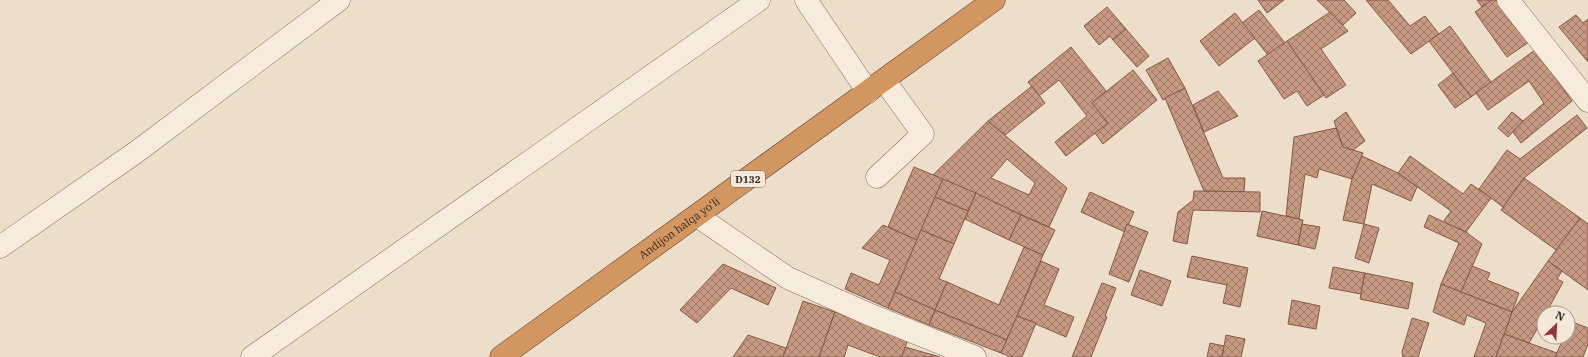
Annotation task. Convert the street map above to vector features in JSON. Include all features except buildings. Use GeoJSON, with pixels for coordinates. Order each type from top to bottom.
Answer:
{"type":"FeatureCollection","features":[{"type":"Feature","properties":{"kind":"highway","name":"Andijon halqa yo‘li"},"geometry":{"type":"LineString","coordinates":[[502,357],[994,0]]}},
{"type":"Feature","properties":{"kind":"street"},"geometry":{"type":"LineString","coordinates":[[0,247],[135,153],[339,0]]}},
{"type":"Feature","properties":{"kind":"street"},"geometry":{"type":"LineString","coordinates":[[252,357],[759,0]]}},
{"type":"Feature","properties":{"kind":"street"},"geometry":{"type":"LineString","coordinates":[[806,0],[876,86],[922,134],[877,177]]}},
{"type":"Feature","properties":{"kind":"street"},"geometry":{"type":"LineString","coordinates":[[1508,0],[1588,101]]}},
{"type":"Feature","properties":{"kind":"street"},"geometry":{"type":"LineString","coordinates":[[697,216],[788,278],[866,313],[975,357]]}}]}
